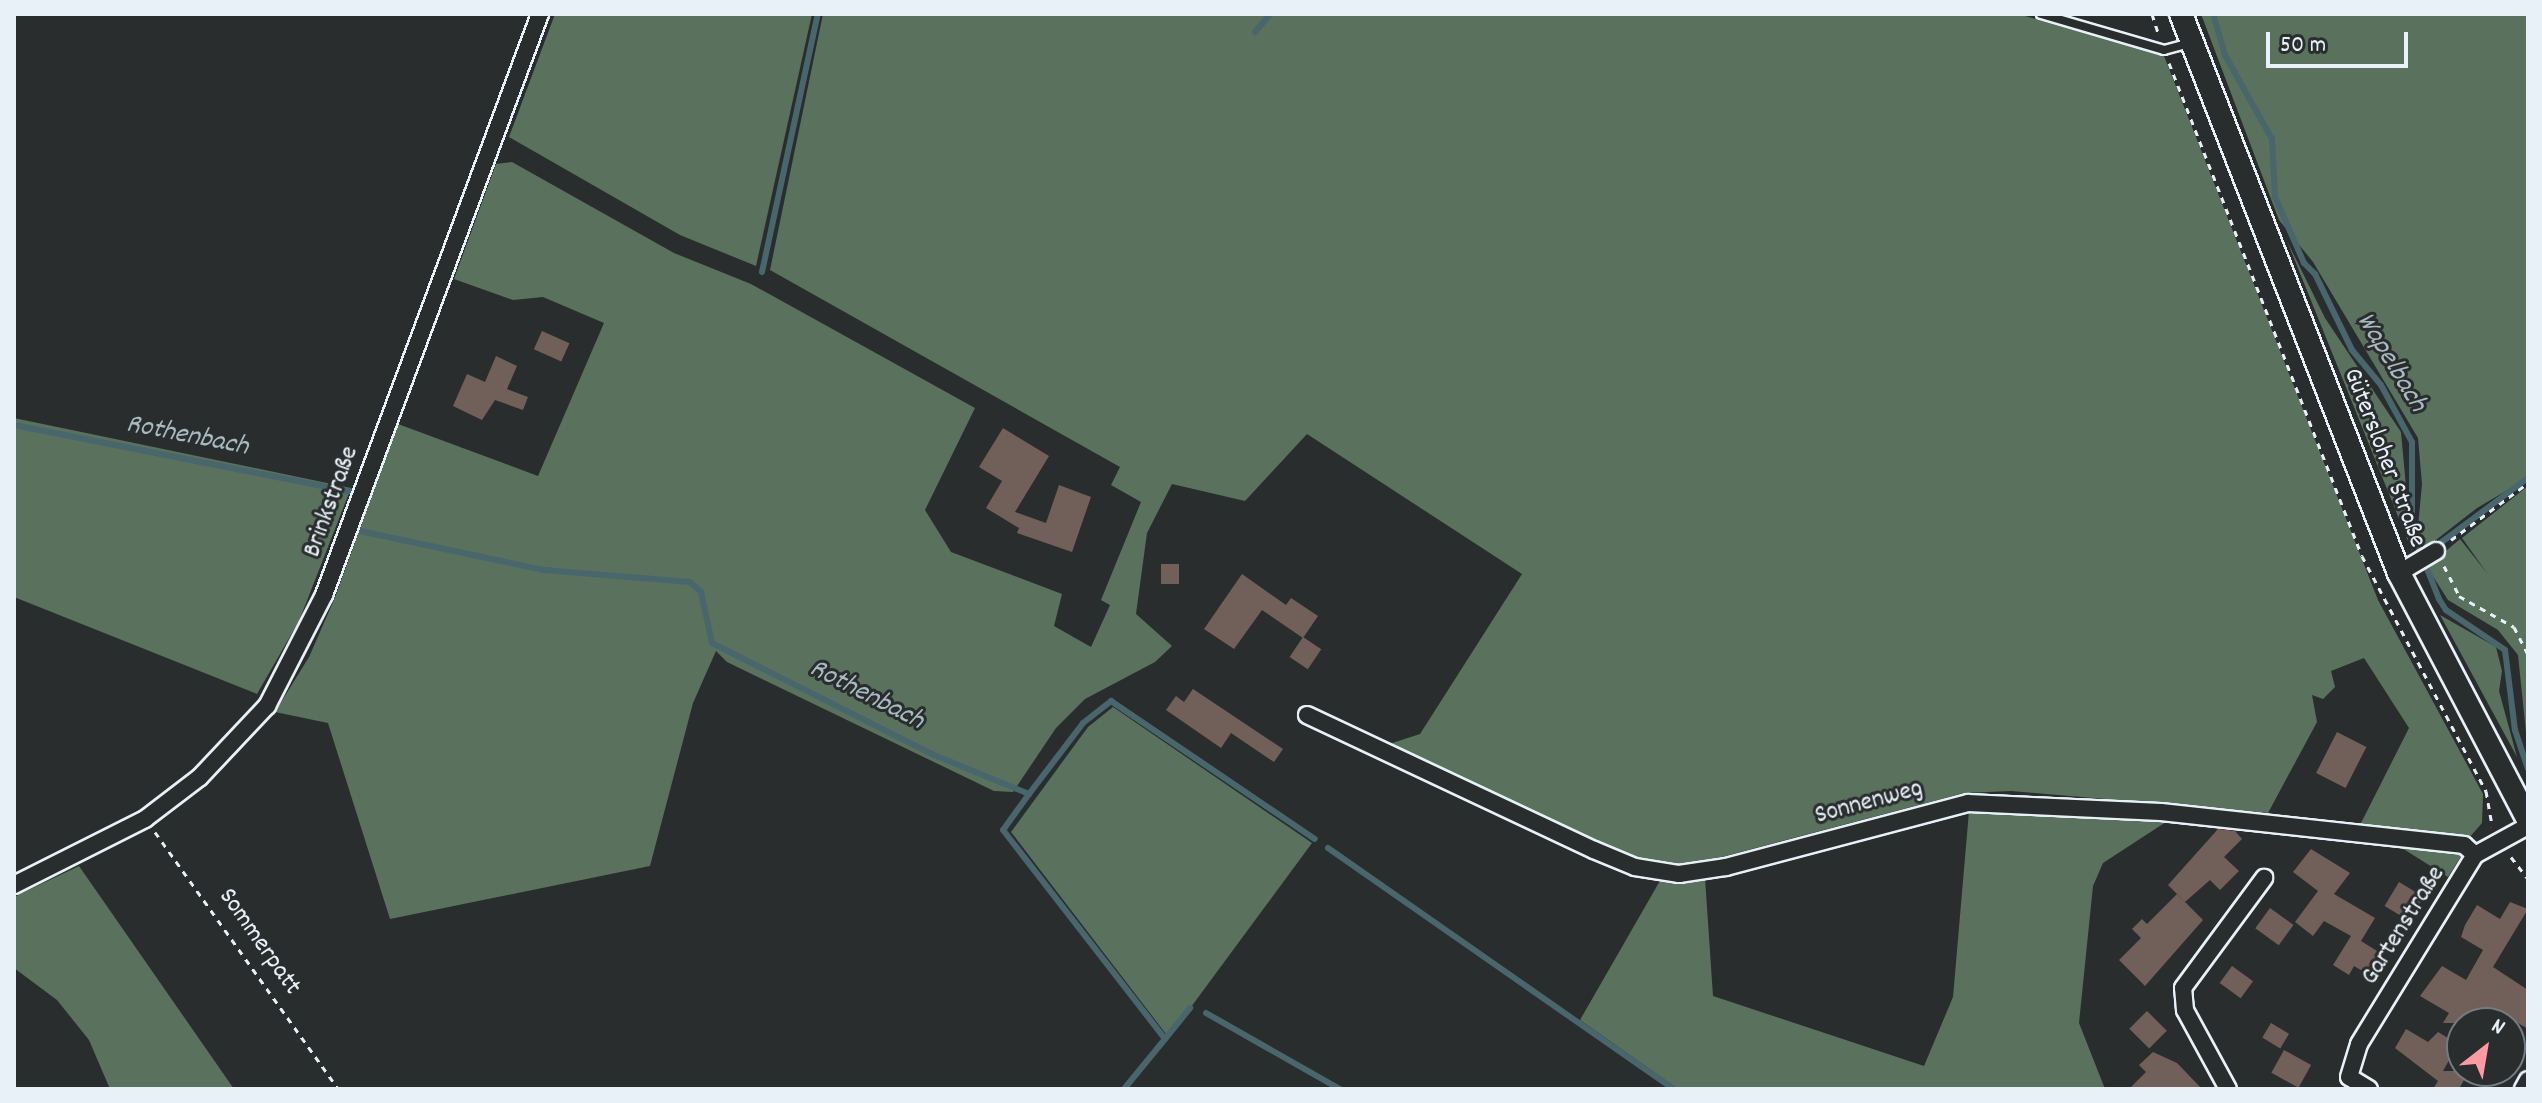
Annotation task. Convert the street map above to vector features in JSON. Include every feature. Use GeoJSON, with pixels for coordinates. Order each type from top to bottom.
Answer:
{"type":"FeatureCollection","features":[{"type":"Feature","properties":{"kind":"main road","name":"Gütersloher Straße"},"geometry":{"type":"LineString","coordinates":[[2181,14],[2399,573],[2528,823]]}},
{"type":"Feature","properties":{"kind":"street","name":"Brinkstraße"},"geometry":{"type":"LineString","coordinates":[[14,885],[145,819],[235,744],[267,706],[299,652],[540,14]]}},
{"type":"Feature","properties":{"kind":"street"},"geometry":{"type":"LineString","coordinates":[[2399,573],[2436,551]]}},
{"type":"Feature","properties":{"kind":"street","name":"Sonnenweg"},"geometry":{"type":"LineString","coordinates":[[1307,715],[1594,850],[1635,867],[1679,874],[1726,867],[1968,803],[2161,812],[2464,845],[2475,855]]}},
{"type":"Feature","properties":{"kind":"street","name":"Gartenstraße"},"geometry":{"type":"LineString","coordinates":[[2369,1089],[2344,1083],[2359,1044],[2475,855],[2528,823]]}},
{"type":"Feature","properties":{"kind":"street"},"geometry":{"type":"LineString","coordinates":[[2228,1089],[2185,1010],[2183,988],[2264,878]]}},
{"type":"Feature","properties":{"kind":"street"},"geometry":{"type":"LineString","coordinates":[[2523,1089],[2528,1080]]}},
{"type":"Feature","properties":{"kind":"lane"},"geometry":{"type":"LineString","coordinates":[[2041,14],[2164,50],[2191,43]]}},
{"type":"Feature","properties":{"kind":"path"},"geometry":{"type":"LineString","coordinates":[[2152,14],[2362,556],[2486,791],[2488,820],[2528,879]]}},
{"type":"Feature","properties":{"kind":"path"},"geometry":{"type":"LineString","coordinates":[[2528,483],[2436,551],[2459,596],[2514,627],[2528,655]]}},
{"type":"Feature","properties":{"kind":"path","name":"Sommerpatt"},"geometry":{"type":"LineString","coordinates":[[145,819],[338,1089]]}},
{"type":"Feature","properties":{"kind":"green space"},"geometry":{"type":"Polygon","coordinates":[[[555,14],[812,14],[756,266],[680,235],[509,137],[555,14]]]}},
{"type":"Feature","properties":{"kind":"green space"},"geometry":{"type":"Polygon","coordinates":[[[823,14],[2018,14],[2164,56],[2378,600],[2483,794],[2482,823],[2468,839],[2359,827],[2409,728],[2364,658],[2331,671],[2335,687],[2323,699],[2312,695],[2317,722],[2268,813],[2011,791],[1964,793],[1680,868],[1634,859],[1383,746],[1420,734],[1522,574],[1307,434],[1245,501],[1172,484],[1147,533],[1136,614],[1172,646],[1155,662],[1085,699],[1056,728],[1013,792],[994,791],[727,662],[716,651],[693,703],[650,866],[390,919],[328,723],[275,712],[309,657],[334,600],[398,424],[538,476],[604,323],[543,297],[513,300],[454,279],[496,164],[512,162],[674,253],[751,284],[975,408],[925,510],[951,552],[1062,594],[1054,626],[1091,647],[1110,605],[1101,600],[1141,502],[1111,485],[1120,467],[770,270],[823,14]]]}},
{"type":"Feature","properties":{"kind":"green space"},"geometry":{"type":"Polygon","coordinates":[[[2201,14],[2528,14],[2528,478],[2477,508],[2423,550],[2417,537],[2422,484],[2418,438],[2313,262],[2279,220],[2201,14]]]}},
{"type":"Feature","properties":{"kind":"green space"},"geometry":{"type":"Polygon","coordinates":[[[2287,241],[2325,318],[2401,432],[2412,551],[2287,241]]]}},
{"type":"Feature","properties":{"kind":"green space"},"geometry":{"type":"Polygon","coordinates":[[[14,418],[351,488],[299,621],[257,694],[14,597],[14,418]]]}},
{"type":"Feature","properties":{"kind":"green space"},"geometry":{"type":"Polygon","coordinates":[[[2528,486],[2528,752],[2518,655],[2498,630],[2448,600],[2427,567],[2460,539],[2487,573],[2462,538],[2528,486]]]}},
{"type":"Feature","properties":{"kind":"green space"},"geometry":{"type":"Polygon","coordinates":[[[2440,615],[2496,647],[2502,671],[2499,691],[2517,757],[2440,615]]]}},
{"type":"Feature","properties":{"kind":"green space"},"geometry":{"type":"Polygon","coordinates":[[[1113,707],[1312,843],[1191,1007],[1166,1034],[1011,832],[1088,727],[1113,707]]]}},
{"type":"Feature","properties":{"kind":"green space"},"geometry":{"type":"Polygon","coordinates":[[[2011,810],[2169,820],[2103,863],[2093,886],[2079,1023],[2105,1089],[1678,1089],[1580,1020],[1661,879],[1705,878],[1713,996],[1924,1066],[1953,997],[1969,811],[2011,810]]]}},
{"type":"Feature","properties":{"kind":"green space"},"geometry":{"type":"Polygon","coordinates":[[[2397,845],[2463,853],[2448,877],[2397,845]]]}},
{"type":"Feature","properties":{"kind":"green space"},"geometry":{"type":"Polygon","coordinates":[[[79,866],[234,1089],[110,1089],[89,1040],[57,1000],[14,968],[14,897],[79,866]]]}},
{"type":"Feature","properties":{"kind":"building"},"geometry":{"type":"Polygon","coordinates":[[[542,331],[569,343],[561,361],[534,349],[542,331]]]}},
{"type":"Feature","properties":{"kind":"building"},"geometry":{"type":"Polygon","coordinates":[[[496,356],[517,366],[507,389],[528,397],[523,410],[495,400],[482,420],[453,406],[467,374],[485,382],[496,356]]]}},
{"type":"Feature","properties":{"kind":"building"},"geometry":{"type":"Polygon","coordinates":[[[1003,428],[1049,456],[1015,512],[1046,523],[1059,485],[1091,497],[1072,552],[1017,533],[1019,528],[986,508],[1002,481],[979,467],[1003,428]]]}},
{"type":"Feature","properties":{"kind":"building"},"geometry":{"type":"Polygon","coordinates":[[[1161,564],[1179,564],[1179,584],[1161,584],[1161,564]]]}},
{"type":"Feature","properties":{"kind":"building"},"geometry":{"type":"Polygon","coordinates":[[[1242,574],[1286,605],[1291,598],[1318,616],[1303,638],[1262,610],[1234,649],[1204,629],[1242,574]]]}},
{"type":"Feature","properties":{"kind":"building"},"geometry":{"type":"Polygon","coordinates":[[[1303,637],[1321,649],[1308,669],[1290,657],[1303,637]]]}},
{"type":"Feature","properties":{"kind":"building"},"geometry":{"type":"Polygon","coordinates":[[[1193,689],[1283,749],[1274,762],[1231,733],[1221,748],[1166,710],[1176,696],[1184,702],[1193,689]]]}},
{"type":"Feature","properties":{"kind":"building"},"geometry":{"type":"Polygon","coordinates":[[[2337,732],[2366,747],[2346,788],[2316,773],[2337,732]]]}},
{"type":"Feature","properties":{"kind":"building"},"geometry":{"type":"Polygon","coordinates":[[[2218,829],[2235,831],[2242,839],[2224,857],[2239,871],[2220,890],[2210,880],[2185,902],[2168,885],[2218,829]]]}},
{"type":"Feature","properties":{"kind":"building"},"geometry":{"type":"Polygon","coordinates":[[[2311,849],[2350,873],[2334,894],[2375,918],[2361,941],[2382,954],[2369,975],[2354,966],[2349,975],[2333,965],[2351,936],[2324,921],[2313,936],[2295,922],[2318,891],[2293,872],[2311,849]]]}},
{"type":"Feature","properties":{"kind":"building"},"geometry":{"type":"Polygon","coordinates":[[[2399,882],[2424,897],[2409,921],[2385,906],[2399,882]]]}},
{"type":"Feature","properties":{"kind":"building"},"geometry":{"type":"Polygon","coordinates":[[[2177,894],[2203,920],[2145,986],[2119,960],[2141,938],[2132,929],[2142,919],[2147,924],[2177,894]]]}},
{"type":"Feature","properties":{"kind":"building"},"geometry":{"type":"Polygon","coordinates":[[[2510,902],[2528,909],[2493,967],[2528,990],[2528,1029],[2526,1007],[2446,1007],[2446,1011],[2420,996],[2442,966],[2466,980],[2483,950],[2461,937],[2477,905],[2500,919],[2510,902]]]}},
{"type":"Feature","properties":{"kind":"building"},"geometry":{"type":"Polygon","coordinates":[[[2270,908],[2293,925],[2279,945],[2255,928],[2270,908]]]}},
{"type":"Feature","properties":{"kind":"building"},"geometry":{"type":"Polygon","coordinates":[[[2232,966],[2253,981],[2241,998],[2220,983],[2232,966]]]}},
{"type":"Feature","properties":{"kind":"building"},"geometry":{"type":"Polygon","coordinates":[[[2147,1011],[2167,1031],[2149,1048],[2129,1029],[2147,1011]]]}},
{"type":"Feature","properties":{"kind":"building"},"geometry":{"type":"Polygon","coordinates":[[[2271,1023],[2289,1034],[2280,1048],[2262,1038],[2271,1023]]]}},
{"type":"Feature","properties":{"kind":"building"},"geometry":{"type":"Polygon","coordinates":[[[2406,1029],[2428,1042],[2438,1032],[2446,1037],[2446,1066],[2443,1071],[2446,1071],[2446,1087],[2459,1089],[2433,1089],[2438,1081],[2395,1048],[2406,1029]]]}},
{"type":"Feature","properties":{"kind":"building"},"geometry":{"type":"Polygon","coordinates":[[[2284,1050],[2311,1065],[2299,1088],[2271,1073],[2284,1050]]]}},
{"type":"Feature","properties":{"kind":"building"},"geometry":{"type":"Polygon","coordinates":[[[2153,1052],[2177,1063],[2202,1089],[2129,1089],[2146,1072],[2139,1065],[2153,1052]]]}},
{"type":"Feature","properties":{"kind":"waterway"},"geometry":{"type":"LineString","coordinates":[[762,272],[818,14]]}},
{"type":"Feature","properties":{"kind":"waterway"},"geometry":{"type":"LineString","coordinates":[[1255,32],[1270,14]]}},
{"type":"Feature","properties":{"kind":"waterway","name":"Wapelbach"},"geometry":{"type":"LineString","coordinates":[[2213,14],[2225,55],[2272,139],[2275,197],[2304,263],[2315,274],[2352,350],[2381,385],[2412,442],[2412,531],[2439,599],[2446,610],[2505,650],[2515,730],[2528,769]]}},
{"type":"Feature","properties":{"kind":"waterway","name":"Rothenbach"},"geometry":{"type":"LineString","coordinates":[[14,425],[351,492]]}},
{"type":"Feature","properties":{"kind":"waterway"},"geometry":{"type":"LineString","coordinates":[[2435,547],[2528,478]]}},
{"type":"Feature","properties":{"kind":"waterway","name":"Rothenbach"},"geometry":{"type":"LineString","coordinates":[[360,531],[544,570],[690,582],[701,592],[712,643],[934,755],[1029,794],[1083,723],[1111,701],[1315,839]]}},
{"type":"Feature","properties":{"kind":"waterway"},"geometry":{"type":"LineString","coordinates":[[1029,794],[1003,830],[1165,1039],[1190,1008]]}},
{"type":"Feature","properties":{"kind":"waterway"},"geometry":{"type":"LineString","coordinates":[[1328,848],[1673,1089]]}},
{"type":"Feature","properties":{"kind":"waterway"},"geometry":{"type":"LineString","coordinates":[[1206,1013],[1340,1089]]}},
{"type":"Feature","properties":{"kind":"waterway"},"geometry":{"type":"LineString","coordinates":[[1124,1089],[1165,1039]]}}]}
